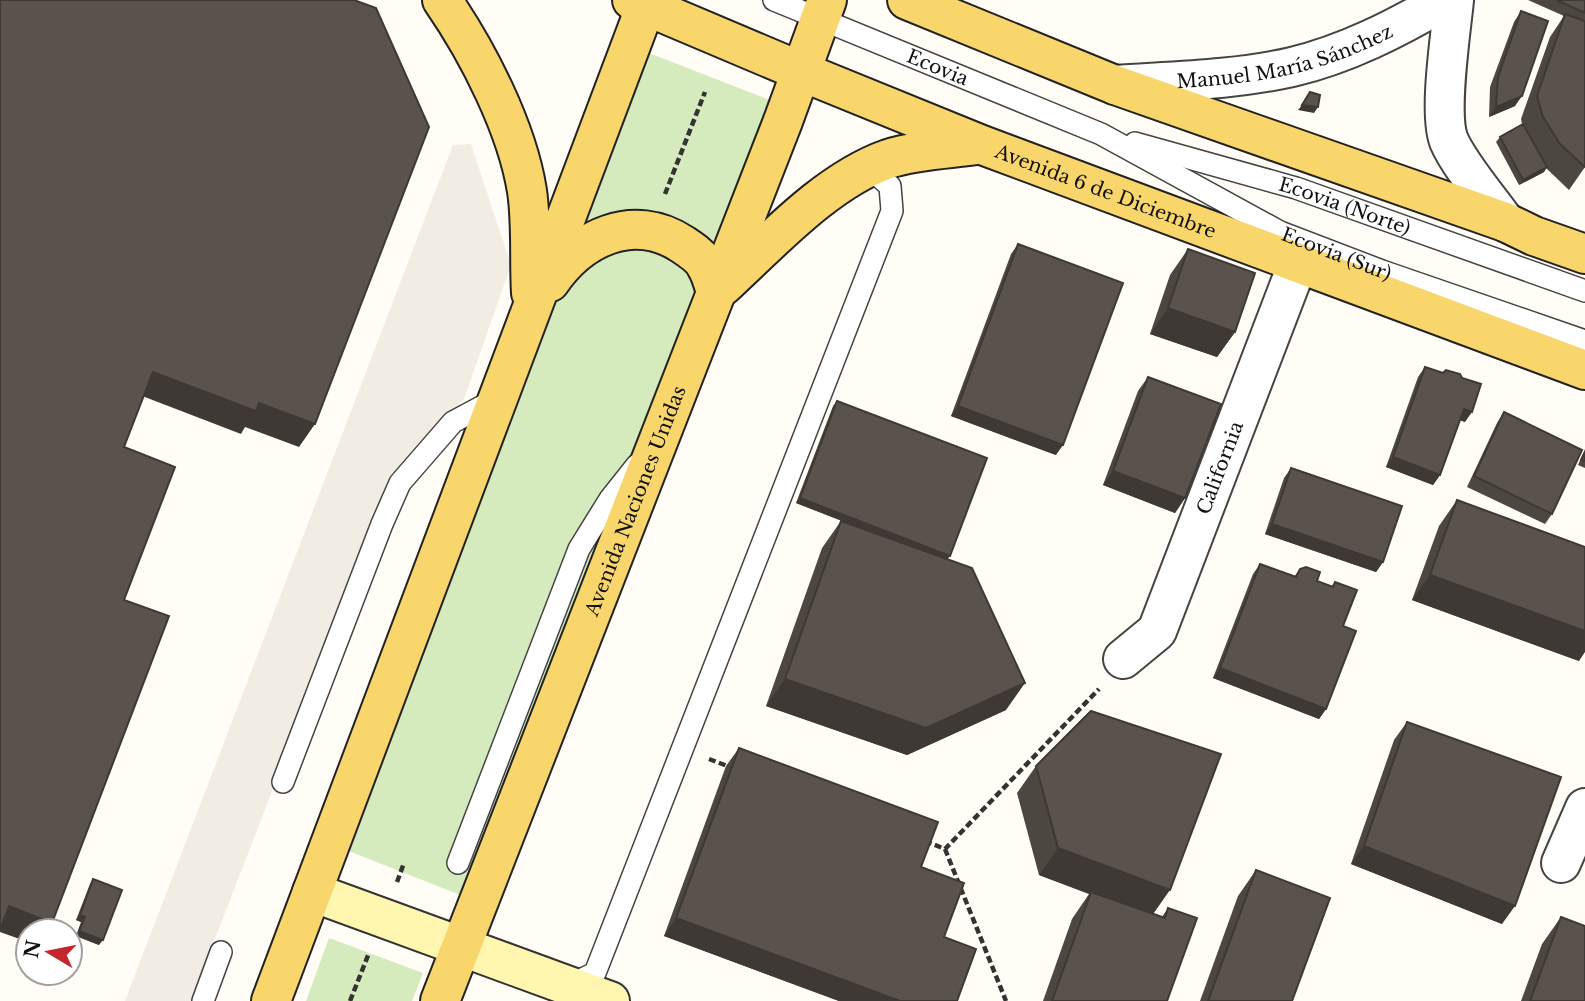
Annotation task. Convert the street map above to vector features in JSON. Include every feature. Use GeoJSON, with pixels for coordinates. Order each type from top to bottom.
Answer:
{"type":"FeatureCollection","features":[{"type":"Feature","properties":{"kind":"main road"},"geometry":{"type":"LineString","coordinates":[[442,0],[455,19],[502,109],[519,158],[527,192],[531,311]]}},
{"type":"Feature","properties":{"kind":"main road"},"geometry":{"type":"LineString","coordinates":[[907,0],[1115,85],[1505,222],[1534,236],[1585,254]]}},
{"type":"Feature","properties":{"kind":"main road"},"geometry":{"type":"LineString","coordinates":[[271,1001],[531,311],[642,2]]}},
{"type":"Feature","properties":{"kind":"main road","name":"Avenida 6 de Diciembre"},"geometry":{"type":"LineString","coordinates":[[642,2],[800,71],[982,145],[1585,370]]}},
{"type":"Feature","properties":{"kind":"main road","name":"Avenida Naciones Unidas"},"geometry":{"type":"LineString","coordinates":[[440,1001],[783,121],[823,9]]}},
{"type":"Feature","properties":{"kind":"main road"},"geometry":{"type":"LineString","coordinates":[[531,311],[562,265],[576,251],[615,232],[638,230],[677,240],[706,264],[716,292],[825,195],[869,168],[888,159],[913,153],[982,145]]}},
{"type":"Feature","properties":{"kind":"street","name":"Manuel María Sánchez"},"geometry":{"type":"LineString","coordinates":[[1115,85],[1227,77],[1291,67],[1388,33],[1445,0]]}},
{"type":"Feature","properties":{"kind":"street"},"geometry":{"type":"LineString","coordinates":[[1454,0],[1445,112],[1446,132],[1455,153],[1505,222]]}},
{"type":"Feature","properties":{"kind":"street","name":"California"},"geometry":{"type":"LineString","coordinates":[[1115,670],[1157,631],[1298,263]]}},
{"type":"Feature","properties":{"kind":"street"},"geometry":{"type":"LineString","coordinates":[[1561,863],[1585,808]]}},
{"type":"Feature","properties":{"kind":"street"},"geometry":{"type":"LineString","coordinates":[[312,892],[610,1001]]}},
{"type":"Feature","properties":{"kind":"lane","name":"Ecovia"},"geometry":{"type":"LineString","coordinates":[[774,0],[823,9],[1101,134]]}},
{"type":"Feature","properties":{"kind":"lane","name":"Ecovia (Norte)"},"geometry":{"type":"LineString","coordinates":[[1101,134],[1296,188],[1585,291]]}},
{"type":"Feature","properties":{"kind":"lane","name":"Ecovia (Sur)"},"geometry":{"type":"LineString","coordinates":[[1101,134],[1280,232],[1382,271],[1585,341]]}},
{"type":"Feature","properties":{"kind":"lane"},"geometry":{"type":"LineString","coordinates":[[568,986],[595,973],[892,211],[890,186],[869,168]]}},
{"type":"Feature","properties":{"kind":"lane"},"geometry":{"type":"LineString","coordinates":[[283,782],[400,483],[453,422],[498,398]]}},
{"type":"Feature","properties":{"kind":"lane"},"geometry":{"type":"LineString","coordinates":[[458,863],[579,550],[610,499],[657,440]]}},
{"type":"Feature","properties":{"kind":"lane"},"geometry":{"type":"LineString","coordinates":[[203,1001],[221,952]]}},
{"type":"Feature","properties":{"kind":"path"},"geometry":{"type":"LineString","coordinates":[[661,205],[705,92]]}},
{"type":"Feature","properties":{"kind":"path"},"geometry":{"type":"LineString","coordinates":[[945,849],[1115,670]]}},
{"type":"Feature","properties":{"kind":"path"},"geometry":{"type":"LineString","coordinates":[[706,758],[731,768]]}},
{"type":"Feature","properties":{"kind":"path"},"geometry":{"type":"LineString","coordinates":[[920,839],[945,849],[1006,1001]]}},
{"type":"Feature","properties":{"kind":"path"},"geometry":{"type":"LineString","coordinates":[[394,891],[404,863]]}},
{"type":"Feature","properties":{"kind":"path"},"geometry":{"type":"LineString","coordinates":[[350,1001],[373,941]]}},
{"type":"Feature","properties":{"kind":"green space"},"geometry":{"type":"Polygon","coordinates":[[[649,53],[780,104],[473,900],[341,848],[649,53]]]}},
{"type":"Feature","properties":{"kind":"green space"},"geometry":{"type":"Polygon","coordinates":[[[329,938],[423,973],[412,1001],[306,1001],[329,938]]]}},
{"type":"Feature","properties":{"kind":"shaded area"},"geometry":{"type":"Polygon","coordinates":[[[471,144],[511,265],[464,399],[391,483],[191,1001],[125,1001],[453,145],[471,144]]]}},
{"type":"Feature","properties":{"kind":"building"},"geometry":{"type":"Polygon","coordinates":[[[0,0],[354,0],[376,8],[429,127],[315,424],[259,403],[256,411],[153,372],[124,447],[175,467],[124,600],[169,616],[54,917],[37,917],[9,906],[0,930],[0,0]]]}},
{"type":"Feature","properties":{"kind":"building"},"geometry":{"type":"Polygon","coordinates":[[[1557,0],[1585,0],[1585,13],[1557,0]]]}},
{"type":"Feature","properties":{"kind":"building"},"geometry":{"type":"Polygon","coordinates":[[[1521,11],[1548,21],[1522,96],[1496,107],[1498,77],[1521,11]]]}},
{"type":"Feature","properties":{"kind":"building"},"geometry":{"type":"Polygon","coordinates":[[[1565,14],[1585,21],[1585,167],[1560,144],[1543,117],[1537,96],[1565,14]]]}},
{"type":"Feature","properties":{"kind":"building"},"geometry":{"type":"Polygon","coordinates":[[[1310,92],[1320,95],[1318,107],[1302,105],[1310,92]]]}},
{"type":"Feature","properties":{"kind":"building"},"geometry":{"type":"Polygon","coordinates":[[[1523,124],[1547,167],[1523,180],[1500,137],[1523,124]]]}},
{"type":"Feature","properties":{"kind":"building"},"geometry":{"type":"Polygon","coordinates":[[[1018,244],[1123,283],[1063,445],[958,406],[1018,244]]]}},
{"type":"Feature","properties":{"kind":"building"},"geometry":{"type":"Polygon","coordinates":[[[1188,249],[1255,273],[1235,332],[1168,308],[1188,249]]]}},
{"type":"Feature","properties":{"kind":"building"},"geometry":{"type":"Polygon","coordinates":[[[1425,367],[1443,373],[1446,370],[1460,374],[1462,378],[1481,384],[1472,412],[1464,409],[1440,475],[1393,457],[1425,367]]]}},
{"type":"Feature","properties":{"kind":"building"},"geometry":{"type":"Polygon","coordinates":[[[1148,377],[1221,404],[1185,498],[1113,471],[1148,377]]]}},
{"type":"Feature","properties":{"kind":"building"},"geometry":{"type":"Polygon","coordinates":[[[837,401],[987,458],[950,556],[800,498],[837,401]]]}},
{"type":"Feature","properties":{"kind":"building"},"geometry":{"type":"Polygon","coordinates":[[[1504,412],[1582,450],[1552,514],[1474,476],[1504,412]]]}},
{"type":"Feature","properties":{"kind":"building"},"geometry":{"type":"Polygon","coordinates":[[[1291,468],[1402,506],[1383,562],[1272,524],[1291,468]]]}},
{"type":"Feature","properties":{"kind":"building"},"geometry":{"type":"Polygon","coordinates":[[[1457,500],[1585,547],[1585,631],[1430,575],[1457,500]]]}},
{"type":"Feature","properties":{"kind":"building"},"geometry":{"type":"Polygon","coordinates":[[[841,521],[972,568],[1025,683],[926,728],[785,679],[841,521]]]}},
{"type":"Feature","properties":{"kind":"building"},"geometry":{"type":"Polygon","coordinates":[[[1260,564],[1296,577],[1300,569],[1306,567],[1320,572],[1317,581],[1333,587],[1335,582],[1357,590],[1343,626],[1356,631],[1326,709],[1220,668],[1260,564]]]}},
{"type":"Feature","properties":{"kind":"building"},"geometry":{"type":"Polygon","coordinates":[[[1091,711],[1221,754],[1170,890],[1058,848],[1036,766],[1091,711]]]}},
{"type":"Feature","properties":{"kind":"building"},"geometry":{"type":"Polygon","coordinates":[[[1407,722],[1561,777],[1515,906],[1364,846],[1407,722]]]}},
{"type":"Feature","properties":{"kind":"building"},"geometry":{"type":"Polygon","coordinates":[[[739,748],[938,822],[921,867],[964,883],[944,937],[976,949],[957,1001],[900,1001],[676,918],[739,748]]]}},
{"type":"Feature","properties":{"kind":"building"},"geometry":{"type":"Polygon","coordinates":[[[1256,870],[1330,898],[1292,1001],[1208,1001],[1256,870]]]}},
{"type":"Feature","properties":{"kind":"building"},"geometry":{"type":"Polygon","coordinates":[[[93,879],[122,890],[103,940],[84,933],[85,917],[80,915],[93,879]]]}},
{"type":"Feature","properties":{"kind":"building"},"geometry":{"type":"Polygon","coordinates":[[[1091,892],[1165,918],[1168,908],[1197,918],[1167,1001],[1052,1001],[1091,892]]]}},
{"type":"Feature","properties":{"kind":"building"},"geometry":{"type":"Polygon","coordinates":[[[1561,917],[1585,926],[1585,1001],[1530,1001],[1561,917]]]}}]}
